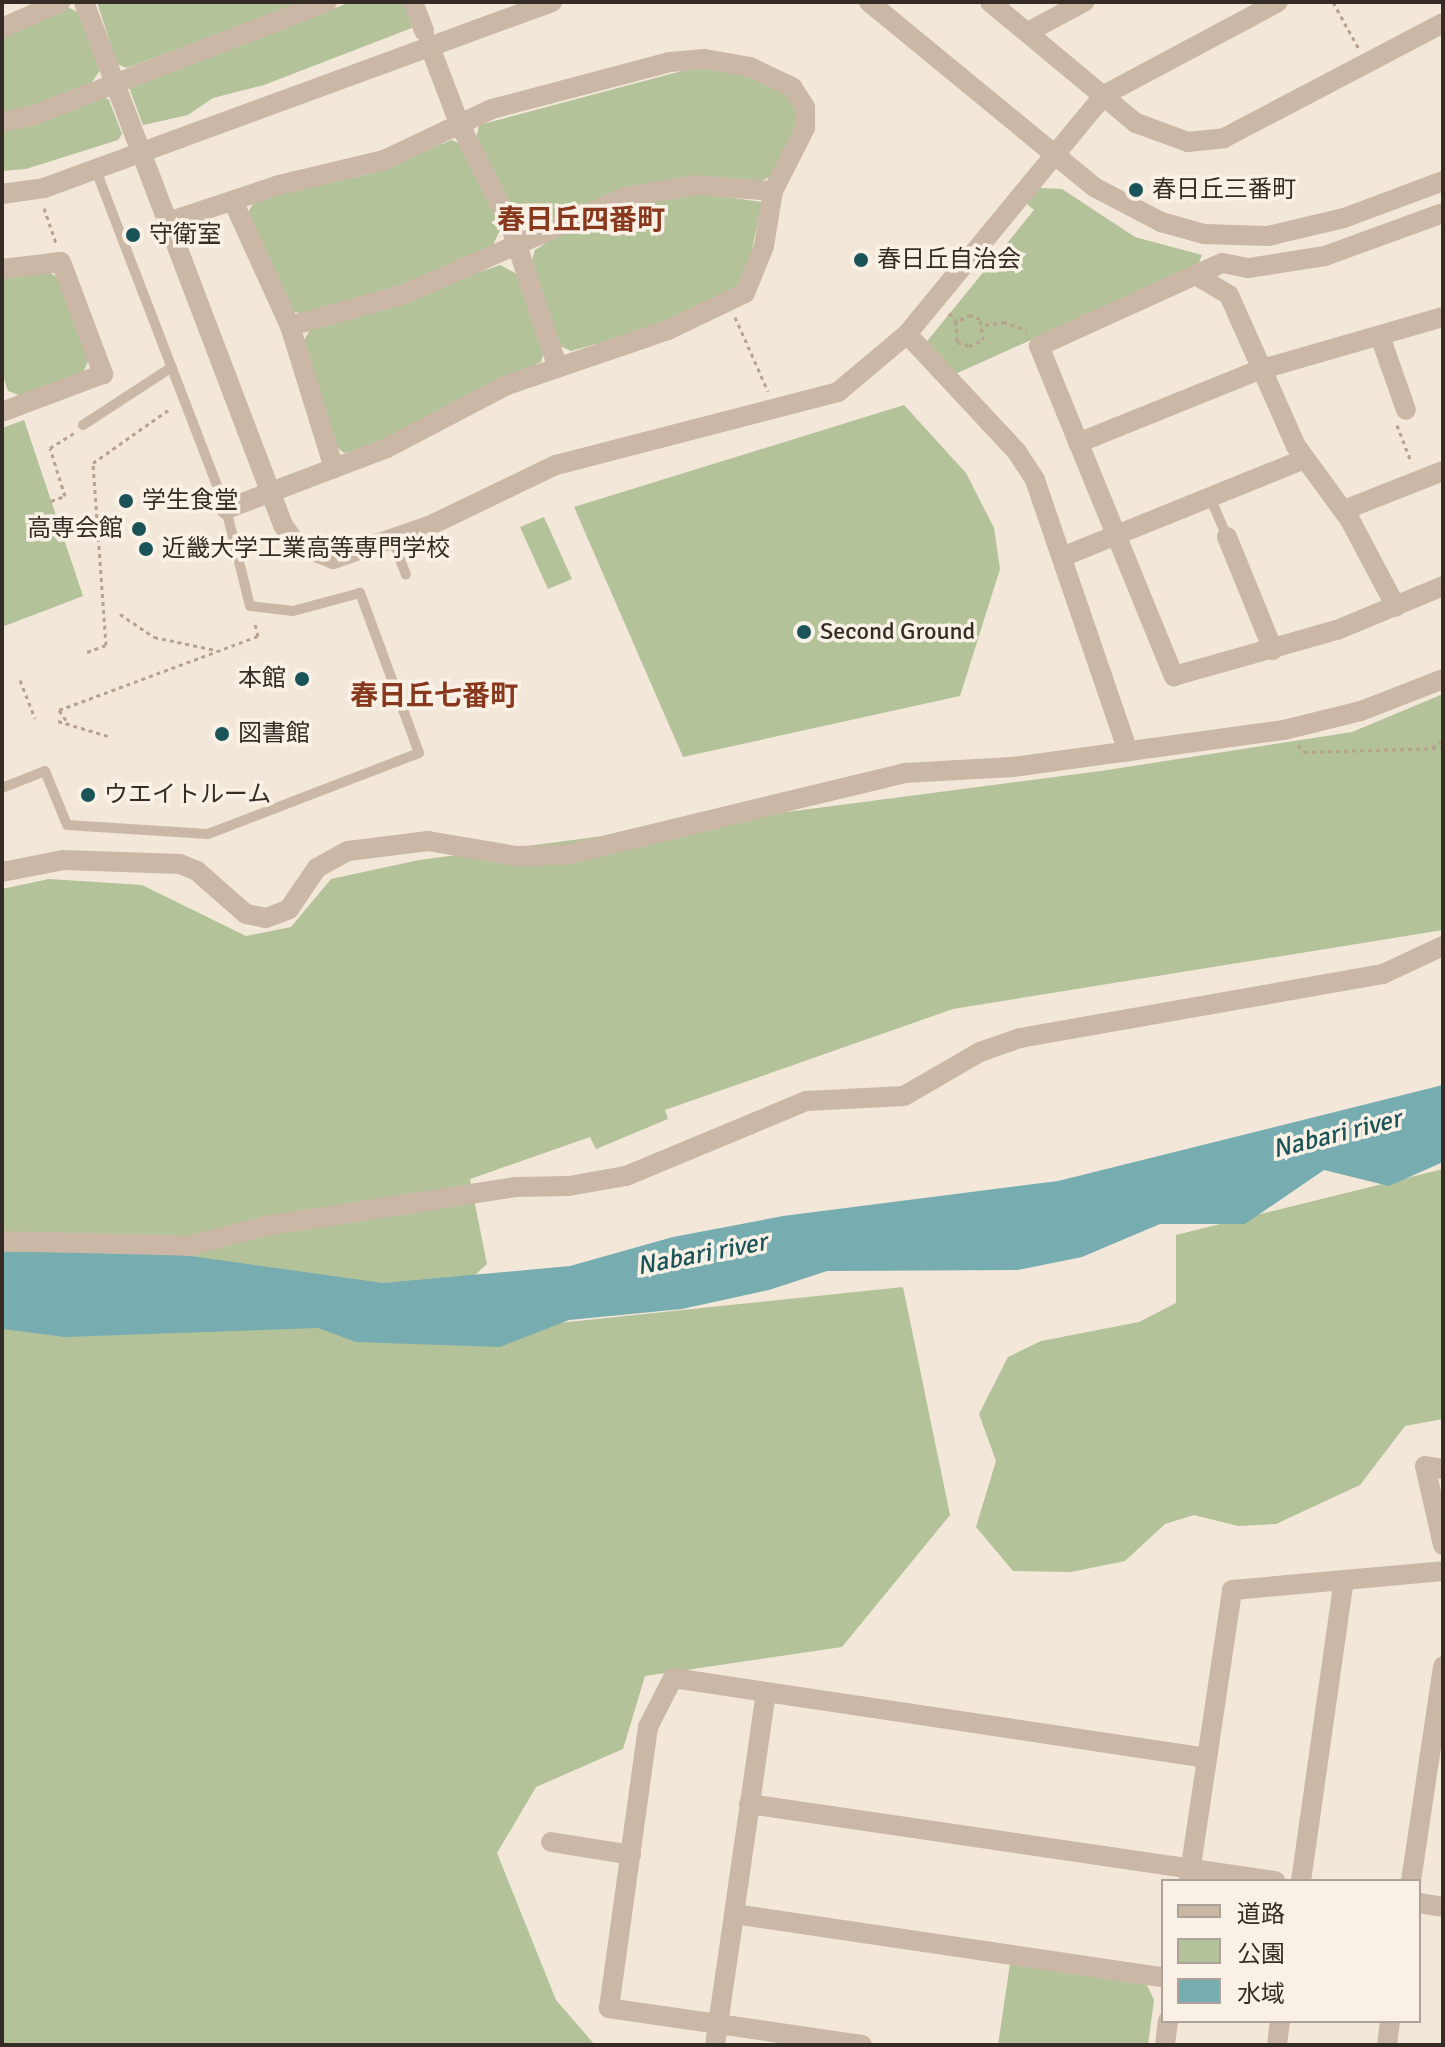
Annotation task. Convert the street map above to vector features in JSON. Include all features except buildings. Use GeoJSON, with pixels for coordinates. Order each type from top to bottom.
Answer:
{"type":"FeatureCollection","features":[{"type":"Feature","properties":{"kind":"street"},"geometry":{"type":"LineString","coordinates":[[2,28],[60,2]]}},
{"type":"Feature","properties":{"kind":"street"},"geometry":{"type":"LineString","coordinates":[[84,2],[289,536],[320,557],[345,558],[393,541],[556,465],[824,398],[873,367],[907,334],[1104,95],[1278,2]]}},
{"type":"Feature","properties":{"kind":"street"},"geometry":{"type":"LineString","coordinates":[[2,122],[34,115],[327,2]]}},
{"type":"Feature","properties":{"kind":"street"},"geometry":{"type":"LineString","coordinates":[[413,2],[459,123],[517,244],[557,365]]}},
{"type":"Feature","properties":{"kind":"street"},"geometry":{"type":"LineString","coordinates":[[2,194],[44,188],[96,170],[427,39],[552,2]]}},
{"type":"Feature","properties":{"kind":"street"},"geometry":{"type":"LineString","coordinates":[[869,2],[1054,156],[1122,204],[1161,222],[1222,236],[1268,236],[1319,226],[1443,181]]}},
{"type":"Feature","properties":{"kind":"street"},"geometry":{"type":"LineString","coordinates":[[990,2],[1149,131],[1201,142],[1224,138],[1443,23]]}},
{"type":"Feature","properties":{"kind":"street"},"geometry":{"type":"LineString","coordinates":[[1028,32],[1084,2]]}},
{"type":"Feature","properties":{"kind":"street"},"geometry":{"type":"LineString","coordinates":[[168,222],[233,201],[376,163],[492,109],[670,62],[728,62],[785,82],[802,99],[805,128],[773,191],[753,281],[729,302],[668,330],[557,365],[474,400],[387,448],[226,509]]}},
{"type":"Feature","properties":{"kind":"street"},"geometry":{"type":"LineString","coordinates":[[290,326],[405,294],[612,202],[661,189],[695,185],[773,191]]}},
{"type":"Feature","properties":{"kind":"street"},"geometry":{"type":"LineString","coordinates":[[233,201],[290,326],[334,468]]}},
{"type":"Feature","properties":{"kind":"street"},"geometry":{"type":"LineString","coordinates":[[1443,213],[1325,256],[1248,268],[1222,263],[1199,277],[1039,346],[1174,676],[1273,650],[1396,607],[1443,586]]}},
{"type":"Feature","properties":{"kind":"street"},"geometry":{"type":"LineString","coordinates":[[2,269],[61,262],[103,374],[4,406]]}},
{"type":"Feature","properties":{"kind":"street"},"geometry":{"type":"LineString","coordinates":[[1229,295],[1235,278],[1248,268]]}},
{"type":"Feature","properties":{"kind":"street"},"geometry":{"type":"LineString","coordinates":[[1199,277],[1229,295],[1259,370],[1304,459],[1344,510],[1396,607]]}},
{"type":"Feature","properties":{"kind":"street"},"geometry":{"type":"LineString","coordinates":[[1078,443],[1259,370],[1381,339],[1443,317]]}},
{"type":"Feature","properties":{"kind":"street"},"geometry":{"type":"LineString","coordinates":[[907,334],[1017,452],[1035,480],[1128,752]]}},
{"type":"Feature","properties":{"kind":"street"},"geometry":{"type":"LineString","coordinates":[[1381,339],[1406,410]]}},
{"type":"Feature","properties":{"kind":"street"},"geometry":{"type":"LineString","coordinates":[[1062,557],[1304,459]]}},
{"type":"Feature","properties":{"kind":"street"},"geometry":{"type":"LineString","coordinates":[[1344,510],[1443,471]]}},
{"type":"Feature","properties":{"kind":"street"},"geometry":{"type":"LineString","coordinates":[[1227,537],[1273,650]]}},
{"type":"Feature","properties":{"kind":"street"},"geometry":{"type":"LineString","coordinates":[[2,872],[63,860],[180,864],[197,871],[246,914],[266,918],[289,909],[317,868],[348,851],[428,841],[516,856],[566,855],[904,773],[1128,752],[1284,730],[1361,711],[1443,679]]}},
{"type":"Feature","properties":{"kind":"street"},"geometry":{"type":"LineString","coordinates":[[2,1241],[188,1246],[297,1221],[515,1187],[569,1186],[626,1176],[806,1101],[904,1096],[980,1052],[1020,1038],[1383,974],[1443,946]]}},
{"type":"Feature","properties":{"kind":"street"},"geometry":{"type":"LineString","coordinates":[[1443,1469],[1425,1466],[1443,1545]]}},
{"type":"Feature","properties":{"kind":"street"},"geometry":{"type":"LineString","coordinates":[[1189,1875],[1232,1590],[1443,1571]]}},
{"type":"Feature","properties":{"kind":"street"},"geometry":{"type":"LineString","coordinates":[[1301,1879],[1344,1580]]}},
{"type":"Feature","properties":{"kind":"street"},"geometry":{"type":"LineString","coordinates":[[1411,1879],[1443,1666]]}},
{"type":"Feature","properties":{"kind":"street"},"geometry":{"type":"LineString","coordinates":[[862,2045],[609,2008],[648,1727],[673,1678],[1207,1758]]}},
{"type":"Feature","properties":{"kind":"street"},"geometry":{"type":"LineString","coordinates":[[715,2045],[766,1693]]}},
{"type":"Feature","properties":{"kind":"street"},"geometry":{"type":"LineString","coordinates":[[749,1804],[1189,1875],[1246,1879]]}},
{"type":"Feature","properties":{"kind":"street"},"geometry":{"type":"LineString","coordinates":[[551,1842],[631,1855]]}},
{"type":"Feature","properties":{"kind":"street"},"geometry":{"type":"LineString","coordinates":[[1421,1903],[1443,1907]]}},
{"type":"Feature","properties":{"kind":"street"},"geometry":{"type":"LineString","coordinates":[[734,1914],[1161,1977]]}},
{"type":"Feature","properties":{"kind":"street"},"geometry":{"type":"LineString","coordinates":[[1165,2045],[1168,2023]]}},
{"type":"Feature","properties":{"kind":"street"},"geometry":{"type":"LineString","coordinates":[[1277,2045],[1280,2023]]}},
{"type":"Feature","properties":{"kind":"street"},"geometry":{"type":"LineString","coordinates":[[1387,2045],[1390,2023]]}},
{"type":"Feature","properties":{"kind":"lane"},"geometry":{"type":"LineString","coordinates":[[2,788],[45,771],[67,825],[208,834],[419,753],[360,593],[293,611],[250,606],[226,509],[96,170]]}},
{"type":"Feature","properties":{"kind":"lane"},"geometry":{"type":"LineString","coordinates":[[83,425],[172,367]]}},
{"type":"Feature","properties":{"kind":"lane"},"geometry":{"type":"LineString","coordinates":[[1210,497],[1227,537]]}},
{"type":"Feature","properties":{"kind":"lane"},"geometry":{"type":"LineString","coordinates":[[393,541],[406,575]]}},
{"type":"Feature","properties":{"kind":"path"},"geometry":{"type":"LineString","coordinates":[[1333,2],[1367,62]]}},
{"type":"Feature","properties":{"kind":"path"},"geometry":{"type":"LineString","coordinates":[[43,206],[61,262]]}},
{"type":"Feature","properties":{"kind":"path"},"geometry":{"type":"LineString","coordinates":[[729,302],[771,398]]}},
{"type":"Feature","properties":{"kind":"path"},"geometry":{"type":"LineString","coordinates":[[944,307],[956,321]]}},
{"type":"Feature","properties":{"kind":"path"},"geometry":{"type":"LineString","coordinates":[[956,321],[971,315],[984,325],[1003,322],[1026,329],[1039,346]]}},
{"type":"Feature","properties":{"kind":"path"},"geometry":{"type":"LineString","coordinates":[[956,321],[953,336],[962,345],[983,340],[984,325]]}},
{"type":"Feature","properties":{"kind":"path"},"geometry":{"type":"LineString","coordinates":[[87,652],[106,645],[93,463],[184,399]]}},
{"type":"Feature","properties":{"kind":"path"},"geometry":{"type":"LineString","coordinates":[[1406,410],[1396,426],[1418,481]]}},
{"type":"Feature","properties":{"kind":"path"},"geometry":{"type":"LineString","coordinates":[[51,501],[65,496],[50,448],[71,435]]}},
{"type":"Feature","properties":{"kind":"path"},"geometry":{"type":"LineString","coordinates":[[66,720],[59,710],[258,636],[250,606]]}},
{"type":"Feature","properties":{"kind":"path"},"geometry":{"type":"LineString","coordinates":[[120,614],[154,637],[219,650]]}},
{"type":"Feature","properties":{"kind":"path"},"geometry":{"type":"LineString","coordinates":[[20,680],[35,718]]}},
{"type":"Feature","properties":{"kind":"path"},"geometry":{"type":"LineString","coordinates":[[58,721],[66,720],[111,737]]}},
{"type":"Feature","properties":{"kind":"path"},"geometry":{"type":"LineString","coordinates":[[1284,730],[1304,752],[1443,748]]}},
{"type":"Feature","properties":{"kind":"path"},"geometry":{"type":"LineString","coordinates":[[1430,749],[1443,741]]}},
{"type":"Feature","properties":{"kind":"green space"},"geometry":{"type":"Polygon","coordinates":[[[97,2],[303,2],[127,68],[117,64],[97,2]]]}},
{"type":"Feature","properties":{"kind":"green space"},"geometry":{"type":"Polygon","coordinates":[[[351,2],[407,2],[417,26],[264,85],[213,98],[188,115],[143,125],[130,90],[133,83],[351,2]]]}},
{"type":"Feature","properties":{"kind":"green space"},"geometry":{"type":"Polygon","coordinates":[[[67,7],[80,13],[100,70],[92,82],[34,107],[2,113],[2,36],[67,7]]]}},
{"type":"Feature","properties":{"kind":"green space"},"geometry":{"type":"Polygon","coordinates":[[[697,67],[746,75],[791,96],[798,119],[774,175],[759,182],[698,177],[543,224],[518,221],[476,139],[479,125],[697,67]]]}},
{"type":"Feature","properties":{"kind":"green space"},"geometry":{"type":"Polygon","coordinates":[[[102,96],[109,100],[122,134],[118,140],[26,169],[2,171],[2,130],[102,96]]]}},
{"type":"Feature","properties":{"kind":"green space"},"geometry":{"type":"Polygon","coordinates":[[[452,140],[462,145],[502,226],[492,247],[420,279],[306,314],[294,312],[248,212],[253,204],[281,192],[365,175],[452,140]]]}},
{"type":"Feature","properties":{"kind":"green space"},"geometry":{"type":"Polygon","coordinates":[[[1040,188],[1062,189],[1135,237],[1202,255],[1198,265],[953,375],[924,345],[1034,210],[1026,203],[1040,188]]]}},
{"type":"Feature","properties":{"kind":"green space"},"geometry":{"type":"Polygon","coordinates":[[[698,193],[762,202],[746,278],[735,292],[666,324],[571,351],[560,346],[532,260],[535,250],[565,230],[628,205],[698,193]]]}},
{"type":"Feature","properties":{"kind":"green space"},"geometry":{"type":"Polygon","coordinates":[[[500,265],[517,274],[544,352],[541,362],[386,441],[344,453],[336,446],[304,340],[310,330],[500,265]]]}},
{"type":"Feature","properties":{"kind":"green space"},"geometry":{"type":"Polygon","coordinates":[[[46,270],[58,278],[89,360],[83,372],[21,396],[8,391],[2,373],[2,276],[46,270]]]}},
{"type":"Feature","properties":{"kind":"green space","name":"Second Ground"},"geometry":{"type":"Polygon","coordinates":[[[904,405],[966,473],[994,528],[1000,569],[960,696],[683,757],[574,507],[904,405]]]}},
{"type":"Feature","properties":{"kind":"green space"},"geometry":{"type":"Polygon","coordinates":[[[24,420],[83,596],[2,627],[2,428],[24,420]]]}},
{"type":"Feature","properties":{"kind":"green space"},"geometry":{"type":"Polygon","coordinates":[[[544,517],[572,579],[548,589],[520,527],[544,517]]]}},
{"type":"Feature","properties":{"kind":"green space"},"geometry":{"type":"Polygon","coordinates":[[[1443,694],[1443,930],[953,1009],[665,1110],[668,1119],[596,1149],[590,1137],[470,1179],[487,1264],[405,1339],[903,1287],[950,1515],[842,1647],[645,1676],[623,1749],[536,1787],[497,1853],[556,2000],[595,2045],[2,2045],[2,889],[49,879],[142,885],[246,936],[291,927],[331,879],[419,860],[1101,771],[1352,732],[1443,694]]]}},
{"type":"Feature","properties":{"kind":"green space"},"geometry":{"type":"Polygon","coordinates":[[[1443,1169],[1443,1419],[1405,1426],[1360,1485],[1276,1524],[1238,1526],[1194,1515],[1165,1524],[1125,1561],[1071,1572],[1013,1571],[976,1527],[996,1461],[979,1414],[1008,1357],[1041,1341],[1139,1322],[1176,1303],[1176,1235],[1443,1169]]]}},
{"type":"Feature","properties":{"kind":"green space"},"geometry":{"type":"Polygon","coordinates":[[[1010,1964],[1147,1985],[1154,2000],[1148,2045],[998,2045],[1010,1964]]]}},
{"type":"Feature","properties":{"kind":"water","name":"Nabari river"},"geometry":{"type":"Polygon","coordinates":[[[1443,1085],[1443,1162],[1389,1186],[1324,1170],[1245,1224],[1160,1224],[1082,1257],[1018,1270],[827,1271],[769,1290],[682,1309],[569,1320],[500,1347],[356,1342],[318,1328],[65,1337],[2,1329],[2,1252],[169,1253],[383,1283],[570,1266],[673,1237],[783,1216],[1058,1181],[1443,1085]]]}},
{"type":"Feature","properties":{"kind":"place","name":"春日丘三番町"},"geometry":{"type":"Point","coordinates":[1136,190]}},
{"type":"Feature","properties":{"kind":"place","name":"守衛室"},"geometry":{"type":"Point","coordinates":[133,235]}},
{"type":"Feature","properties":{"kind":"place","name":"春日丘自治会"},"geometry":{"type":"Point","coordinates":[861,260]}},
{"type":"Feature","properties":{"kind":"place","name":"学生食堂"},"geometry":{"type":"Point","coordinates":[126,501]}},
{"type":"Feature","properties":{"kind":"place","name":"高専会館"},"geometry":{"type":"Point","coordinates":[139,529]}},
{"type":"Feature","properties":{"kind":"place","name":"近畿大学工業高等専門学校"},"geometry":{"type":"Point","coordinates":[146,549]}},
{"type":"Feature","properties":{"kind":"place","name":"Second Ground"},"geometry":{"type":"Point","coordinates":[804,632]}},
{"type":"Feature","properties":{"kind":"place","name":"本館"},"geometry":{"type":"Point","coordinates":[302,679]}},
{"type":"Feature","properties":{"kind":"place","name":"図書館"},"geometry":{"type":"Point","coordinates":[222,734]}},
{"type":"Feature","properties":{"kind":"place","name":"ウエイトルーム"},"geometry":{"type":"Point","coordinates":[88,795]}},
{"type":"Feature","properties":{"kind":"district","name":"春日丘四番町"},"geometry":{"type":"Point","coordinates":[581,220]}},
{"type":"Feature","properties":{"kind":"district","name":"春日丘七番町"},"geometry":{"type":"Point","coordinates":[434,696]}}]}
